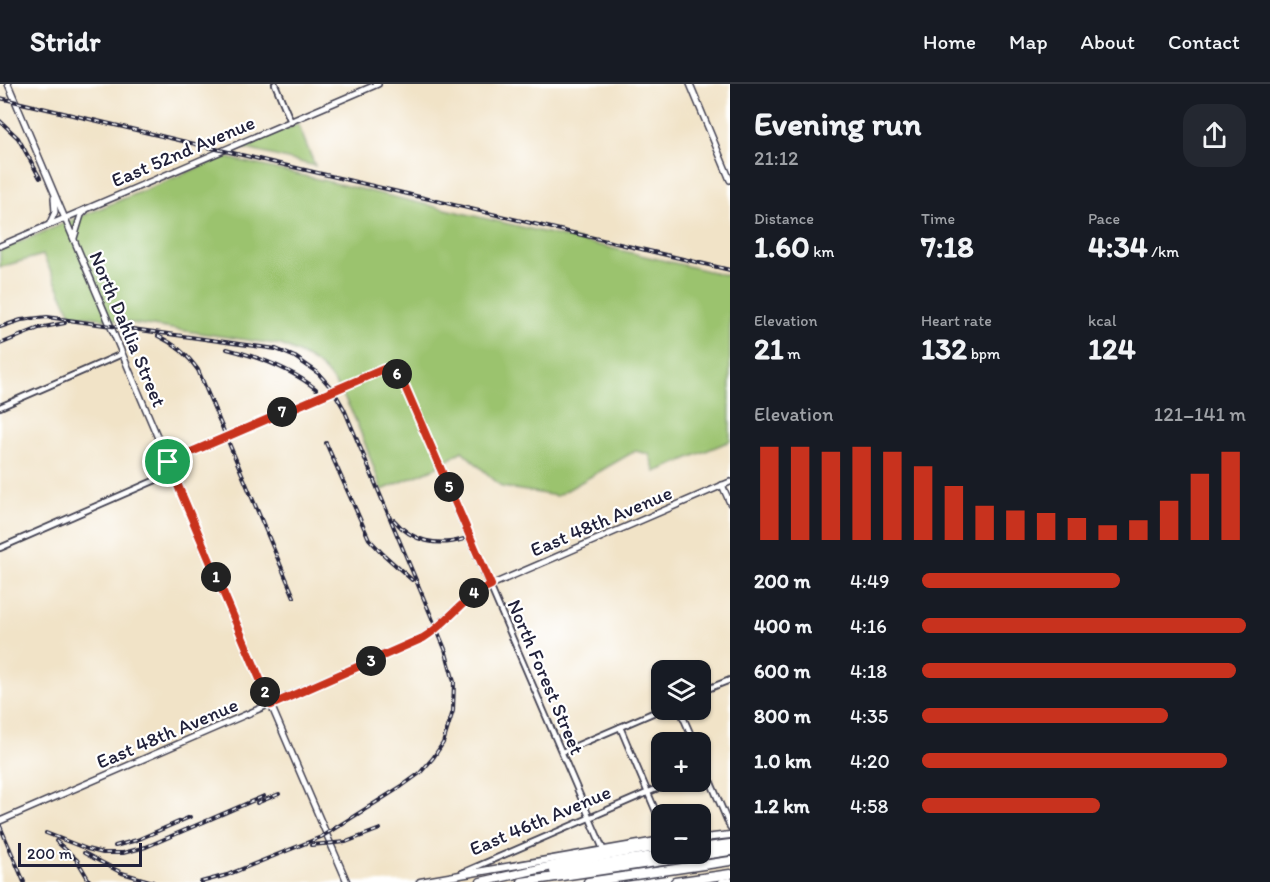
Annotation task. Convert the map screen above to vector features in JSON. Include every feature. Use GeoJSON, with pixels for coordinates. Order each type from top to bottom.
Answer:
{"type":"FeatureCollection","features":[{"type":"Feature","properties":{"kind":"highway"},"geometry":{"type":"LineString","coordinates":[[711,848],[730,844]]}},
{"type":"Feature","properties":{"kind":"highway"},"geometry":{"type":"LineString","coordinates":[[481,882],[585,859],[651,848]]}},
{"type":"Feature","properties":{"kind":"highway"},"geometry":{"type":"LineString","coordinates":[[522,882],[730,851]]}},
{"type":"Feature","properties":{"kind":"highway"},"geometry":{"type":"LineString","coordinates":[[488,882],[651,856]]}},
{"type":"Feature","properties":{"kind":"highway"},"geometry":{"type":"LineString","coordinates":[[617,867],[651,861]]}},
{"type":"Feature","properties":{"kind":"highway"},"geometry":{"type":"LineString","coordinates":[[588,882],[730,863]]}},
{"type":"Feature","properties":{"kind":"highway"},"geometry":{"type":"LineString","coordinates":[[627,882],[730,863]]}},
{"type":"Feature","properties":{"kind":"highway"},"geometry":{"type":"LineString","coordinates":[[675,882],[730,874]]}},
{"type":"Feature","properties":{"kind":"main road"},"geometry":{"type":"LineString","coordinates":[[711,837],[730,835]]}},
{"type":"Feature","properties":{"kind":"main road"},"geometry":{"type":"LineString","coordinates":[[459,874],[651,842]]}},
{"type":"Feature","properties":{"kind":"main road","name":"East 46th Avenue"},"geometry":{"type":"LineString","coordinates":[[420,882],[459,874]]}},
{"type":"Feature","properties":{"kind":"main road"},"geometry":{"type":"LineString","coordinates":[[722,882],[730,881]]}},
{"type":"Feature","properties":{"kind":"street","name":"North Dahlia Street"},"geometry":{"type":"LineString","coordinates":[[8,84],[347,882]]}},
{"type":"Feature","properties":{"kind":"street"},"geometry":{"type":"LineString","coordinates":[[275,84],[291,122]]}},
{"type":"Feature","properties":{"kind":"street","name":"East 52nd Avenue"},"geometry":{"type":"LineString","coordinates":[[0,246],[378,84]]}},
{"type":"Feature","properties":{"kind":"street"},"geometry":{"type":"LineString","coordinates":[[690,84],[730,180]]}},
{"type":"Feature","properties":{"kind":"street"},"geometry":{"type":"LineString","coordinates":[[49,224],[55,212],[52,187]]}},
{"type":"Feature","properties":{"kind":"street"},"geometry":{"type":"LineString","coordinates":[[74,239],[81,215],[91,206]]}},
{"type":"Feature","properties":{"kind":"street"},"geometry":{"type":"LineString","coordinates":[[0,407],[122,354]]}},
{"type":"Feature","properties":{"kind":"street","name":"North Forest Street"},"geometry":{"type":"LineString","coordinates":[[168,462],[376,372],[391,370],[401,378],[603,849]]}},
{"type":"Feature","properties":{"kind":"street"},"geometry":{"type":"LineString","coordinates":[[0,548],[172,472]]}},
{"type":"Feature","properties":{"kind":"street","name":"East 48th Avenue"},"geometry":{"type":"LineString","coordinates":[[0,821],[423,638],[444,623],[468,598],[491,585],[730,482]]}},
{"type":"Feature","properties":{"kind":"street"},"geometry":{"type":"LineString","coordinates":[[722,485],[730,503]]}},
{"type":"Feature","properties":{"kind":"street"},"geometry":{"type":"LineString","coordinates":[[711,688],[730,680]]}},
{"type":"Feature","properties":{"kind":"street"},"geometry":{"type":"LineString","coordinates":[[562,752],[651,714]]}},
{"type":"Feature","properties":{"kind":"street"},"geometry":{"type":"LineString","coordinates":[[620,727],[652,804]]}},
{"type":"Feature","properties":{"kind":"street"},"geometry":{"type":"LineString","coordinates":[[711,785],[730,827]]}},
{"type":"Feature","properties":{"kind":"street","name":"East 46th Avenue"},"geometry":{"type":"LineString","coordinates":[[459,874],[651,790]]}},
{"type":"Feature","properties":{"kind":"green space"},"geometry":{"type":"Polygon","coordinates":[[[298,124],[315,166],[239,147],[298,124]]]}},
{"type":"Feature","properties":{"kind":"green space"},"geometry":{"type":"Polygon","coordinates":[[[224,157],[730,276],[730,441],[655,472],[649,454],[635,451],[557,496],[502,487],[462,451],[435,468],[382,490],[349,406],[330,377],[309,359],[281,345],[71,314],[43,255],[0,267],[0,250],[224,157]]]}},
{"type":"Feature","properties":{"kind":"railway"},"geometry":{"type":"LineString","coordinates":[[0,98],[730,270]]}},
{"type":"Feature","properties":{"kind":"railway"},"geometry":{"type":"LineString","coordinates":[[0,121],[18,138],[40,178]]}},
{"type":"Feature","properties":{"kind":"railway"},"geometry":{"type":"LineString","coordinates":[[0,327],[21,320],[47,317],[276,349],[295,357],[318,373],[333,390],[344,409],[445,649],[454,682],[453,711],[443,743],[420,773],[321,837],[227,875],[201,882]]}},
{"type":"Feature","properties":{"kind":"railway"},"geometry":{"type":"LineString","coordinates":[[0,344],[39,328],[65,323]]}},
{"type":"Feature","properties":{"kind":"railway"},"geometry":{"type":"LineString","coordinates":[[158,336],[180,350],[198,370],[294,597]]}},
{"type":"Feature","properties":{"kind":"railway"},"geometry":{"type":"LineString","coordinates":[[227,349],[274,364],[296,375],[316,389]]}},
{"type":"Feature","properties":{"kind":"railway"},"geometry":{"type":"LineString","coordinates":[[326,443],[369,539],[412,580]]}},
{"type":"Feature","properties":{"kind":"railway"},"geometry":{"type":"LineString","coordinates":[[394,520],[409,533],[426,541],[445,542],[464,539]]}},
{"type":"Feature","properties":{"kind":"railway"},"geometry":{"type":"LineString","coordinates":[[257,803],[279,794]]}},
{"type":"Feature","properties":{"kind":"railway"},"geometry":{"type":"LineString","coordinates":[[46,833],[87,849],[103,853],[123,853],[146,847],[264,796]]}},
{"type":"Feature","properties":{"kind":"railway"},"geometry":{"type":"LineString","coordinates":[[115,846],[137,840],[190,817]]}},
{"type":"Feature","properties":{"kind":"railway"},"geometry":{"type":"LineString","coordinates":[[0,826],[24,882]]}},
{"type":"Feature","properties":{"kind":"railway"},"geometry":{"type":"LineString","coordinates":[[311,845],[346,842],[380,829]]}},
{"type":"Feature","properties":{"kind":"railway"},"geometry":{"type":"LineString","coordinates":[[56,841],[77,860],[90,882]]}},
{"type":"Feature","properties":{"kind":"railway"},"geometry":{"type":"LineString","coordinates":[[84,853],[122,873],[153,882]]}},
{"type":"Feature","properties":{"kind":"route"},"geometry":{"type":"LineString","coordinates":[[384,369],[392,370],[403,382],[491,585],[468,598],[444,623],[423,638],[271,705],[168,462],[376,372],[384,369]]}}]}
